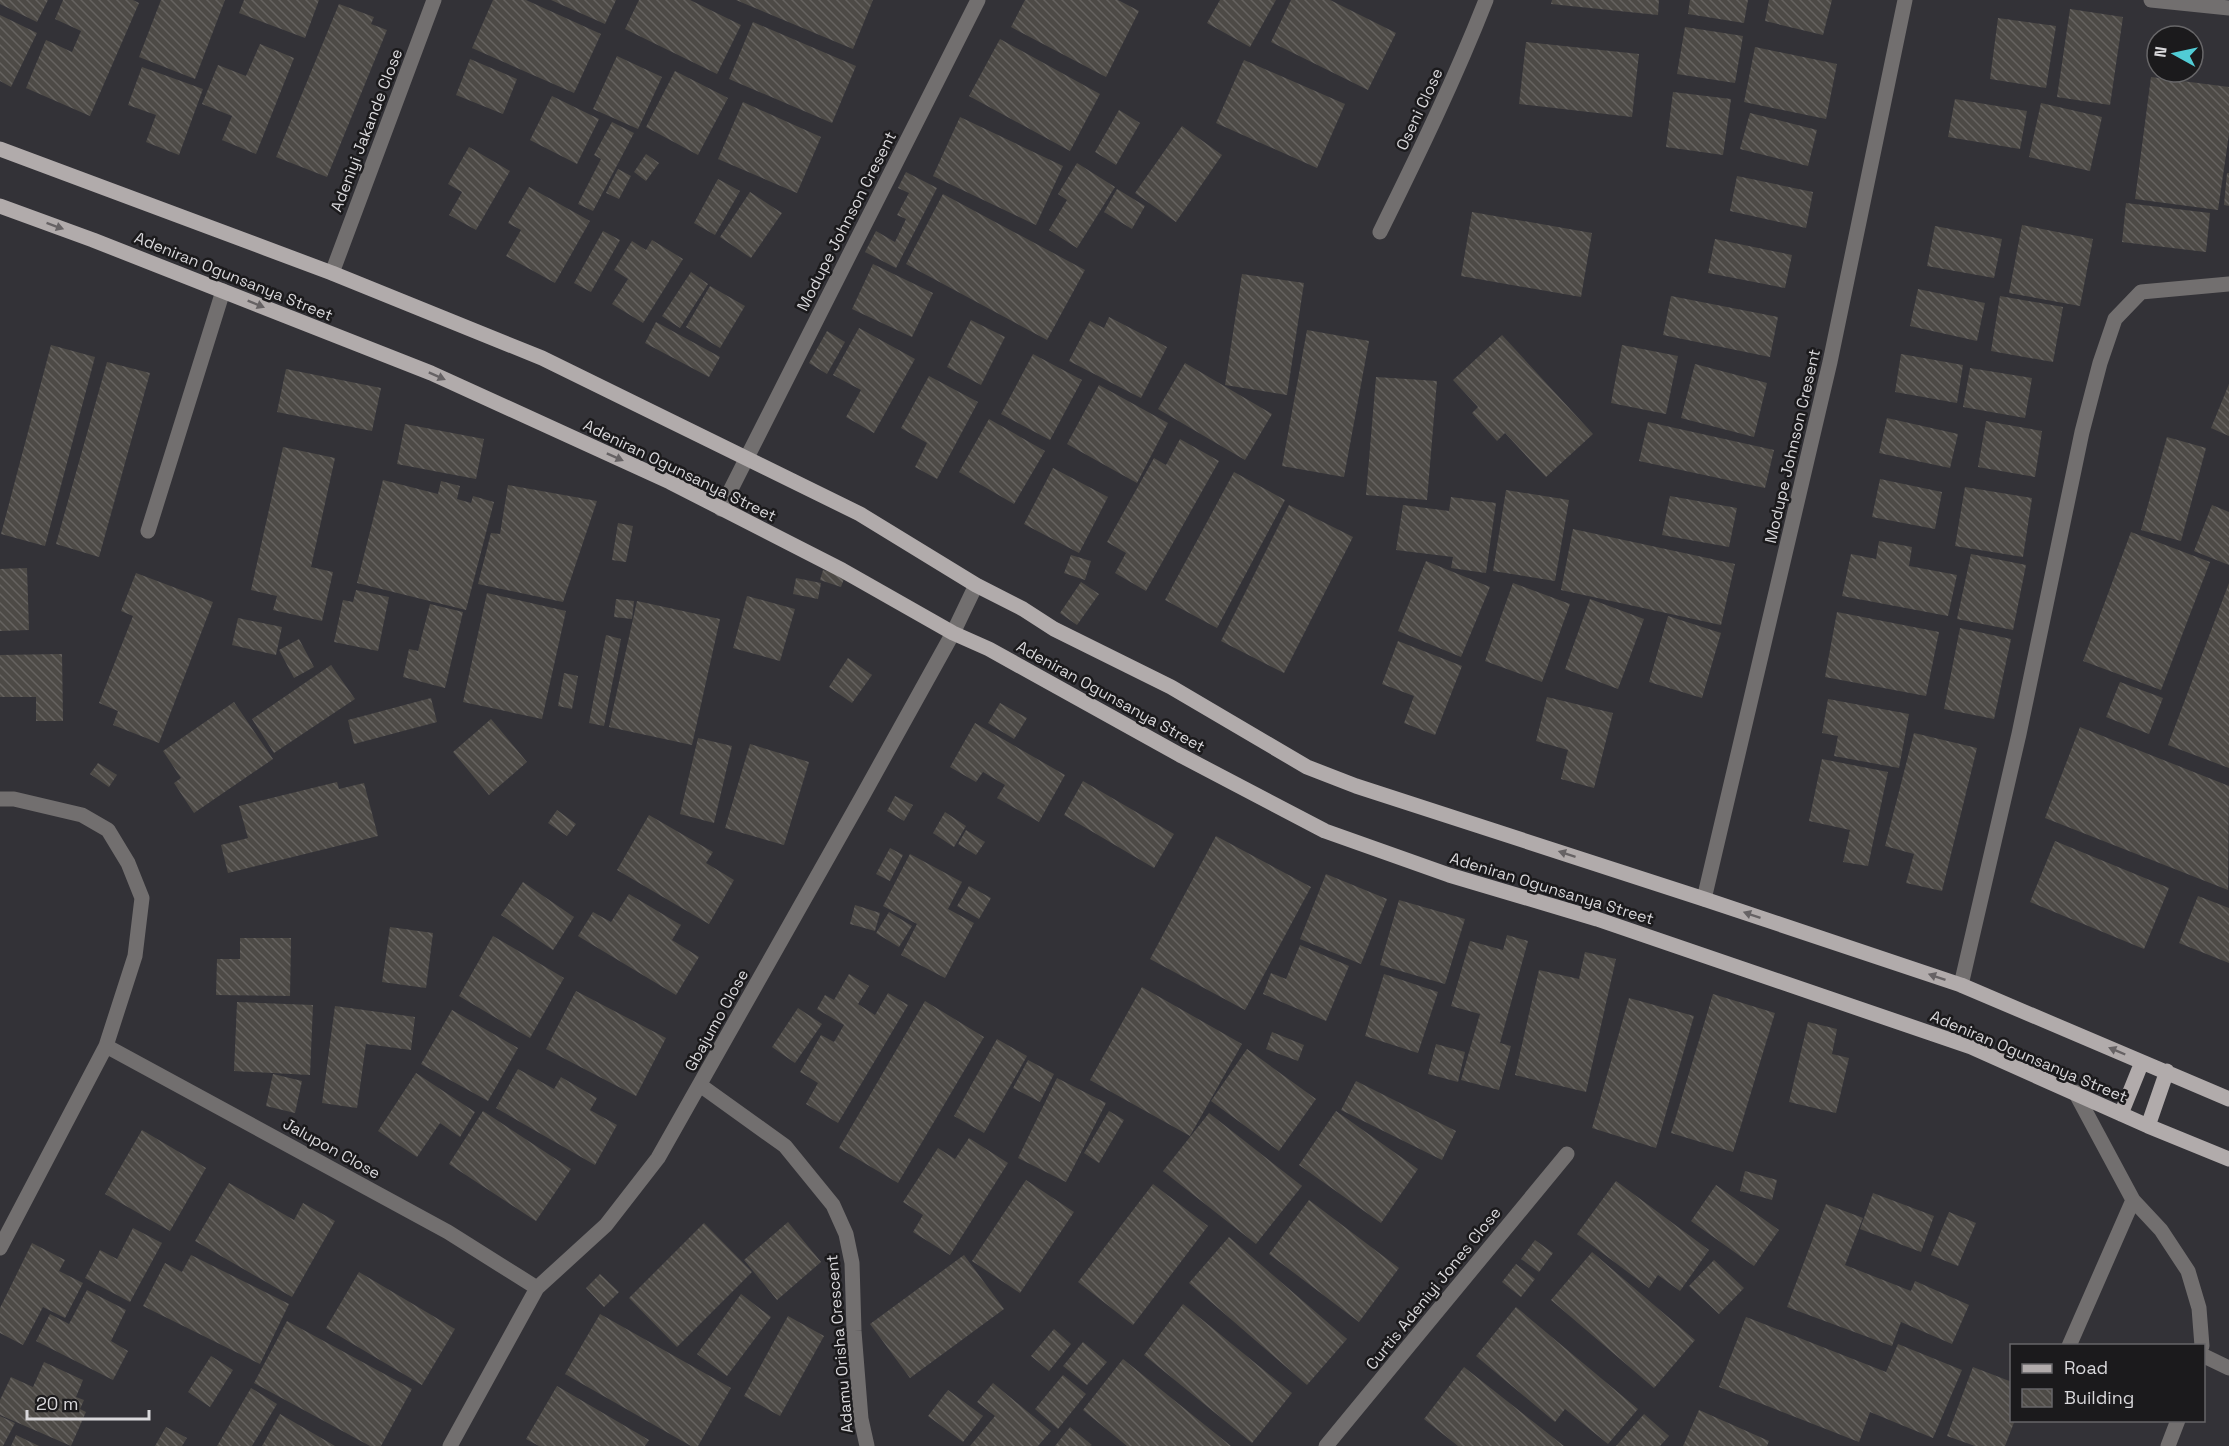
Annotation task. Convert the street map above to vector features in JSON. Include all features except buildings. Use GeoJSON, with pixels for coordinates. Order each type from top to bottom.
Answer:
{"type":"FeatureCollection","features":[{"type":"Feature","properties":{"kind":"main road","name":"Adeniran Ogunsanya Street"},"geometry":{"type":"LineString","coordinates":[[0,149],[332,273],[542,358],[860,514],[976,585],[1023,609],[1054,629],[1171,687],[1306,767],[1356,786],[1704,898],[1961,985],[2229,1099]]}},
{"type":"Feature","properties":{"kind":"main road","name":"Adeniran Ogunsanya Street"},"geometry":{"type":"LineString","coordinates":[[0,206],[431,373],[670,482],[842,570],[953,633],[989,649],[1180,755],[1325,831],[1449,875],[1597,920],[1877,1013],[1971,1047],[2148,1126],[2229,1159]]}},
{"type":"Feature","properties":{"kind":"main road"},"geometry":{"type":"LineString","coordinates":[[2121,1114],[2142,1062]]}},
{"type":"Feature","properties":{"kind":"main road"},"geometry":{"type":"LineString","coordinates":[[2148,1126],[2167,1071]]}},
{"type":"Feature","properties":{"kind":"street","name":"Adeniyi Jakande Close"},"geometry":{"type":"LineString","coordinates":[[332,273],[434,0]]}},
{"type":"Feature","properties":{"kind":"street","name":"Modupe Johnson Cresent"},"geometry":{"type":"LineString","coordinates":[[722,509],[978,0]]}},
{"type":"Feature","properties":{"kind":"street","name":"Oseni Close"},"geometry":{"type":"LineString","coordinates":[[1380,232],[1434,121],[1486,0]]}},
{"type":"Feature","properties":{"kind":"street","name":"Modupe Johnson Cresent"},"geometry":{"type":"LineString","coordinates":[[1704,898],[1828,373],[1905,0]]}},
{"type":"Feature","properties":{"kind":"street"},"geometry":{"type":"LineString","coordinates":[[2151,0],[2229,8]]}},
{"type":"Feature","properties":{"kind":"street"},"geometry":{"type":"LineString","coordinates":[[1961,985],[2019,734],[2082,432],[2100,363],[2115,319],[2141,291],[2229,284]]}},
{"type":"Feature","properties":{"kind":"street"},"geometry":{"type":"LineString","coordinates":[[148,531],[223,291]]}},
{"type":"Feature","properties":{"kind":"street","name":"Gbajumo Close"},"geometry":{"type":"LineString","coordinates":[[450,1446],[537,1288],[606,1225],[658,1158],[953,633],[976,585]]}},
{"type":"Feature","properties":{"kind":"street"},"geometry":{"type":"LineString","coordinates":[[0,799],[14,799],[82,815],[108,830],[128,863],[142,898],[135,956],[106,1046],[0,1248]]}},
{"type":"Feature","properties":{"kind":"street","name":"Jalupon Close"},"geometry":{"type":"LineString","coordinates":[[106,1046],[448,1232],[537,1288]]}},
{"type":"Feature","properties":{"kind":"street","name":"Adamu Orisha Crescent"},"geometry":{"type":"LineString","coordinates":[[700,1085],[785,1146],[832,1205],[846,1234],[852,1263],[854,1331],[861,1419],[867,1446]]}},
{"type":"Feature","properties":{"kind":"street"},"geometry":{"type":"LineString","coordinates":[[2075,1092],[2133,1200],[2161,1230],[2188,1271],[2199,1308],[2202,1344]]}},
{"type":"Feature","properties":{"kind":"street","name":"Curtis Adeniyi Jones Close"},"geometry":{"type":"LineString","coordinates":[[1326,1446],[1567,1154]]}},
{"type":"Feature","properties":{"kind":"street"},"geometry":{"type":"LineString","coordinates":[[2070,1344],[2133,1200]]}},
{"type":"Feature","properties":{"kind":"street"},"geometry":{"type":"LineString","coordinates":[[2205,1356],[2229,1368]]}},
{"type":"Feature","properties":{"kind":"street"},"geometry":{"type":"LineString","coordinates":[[2169,1446],[2177,1422]]}}]}
